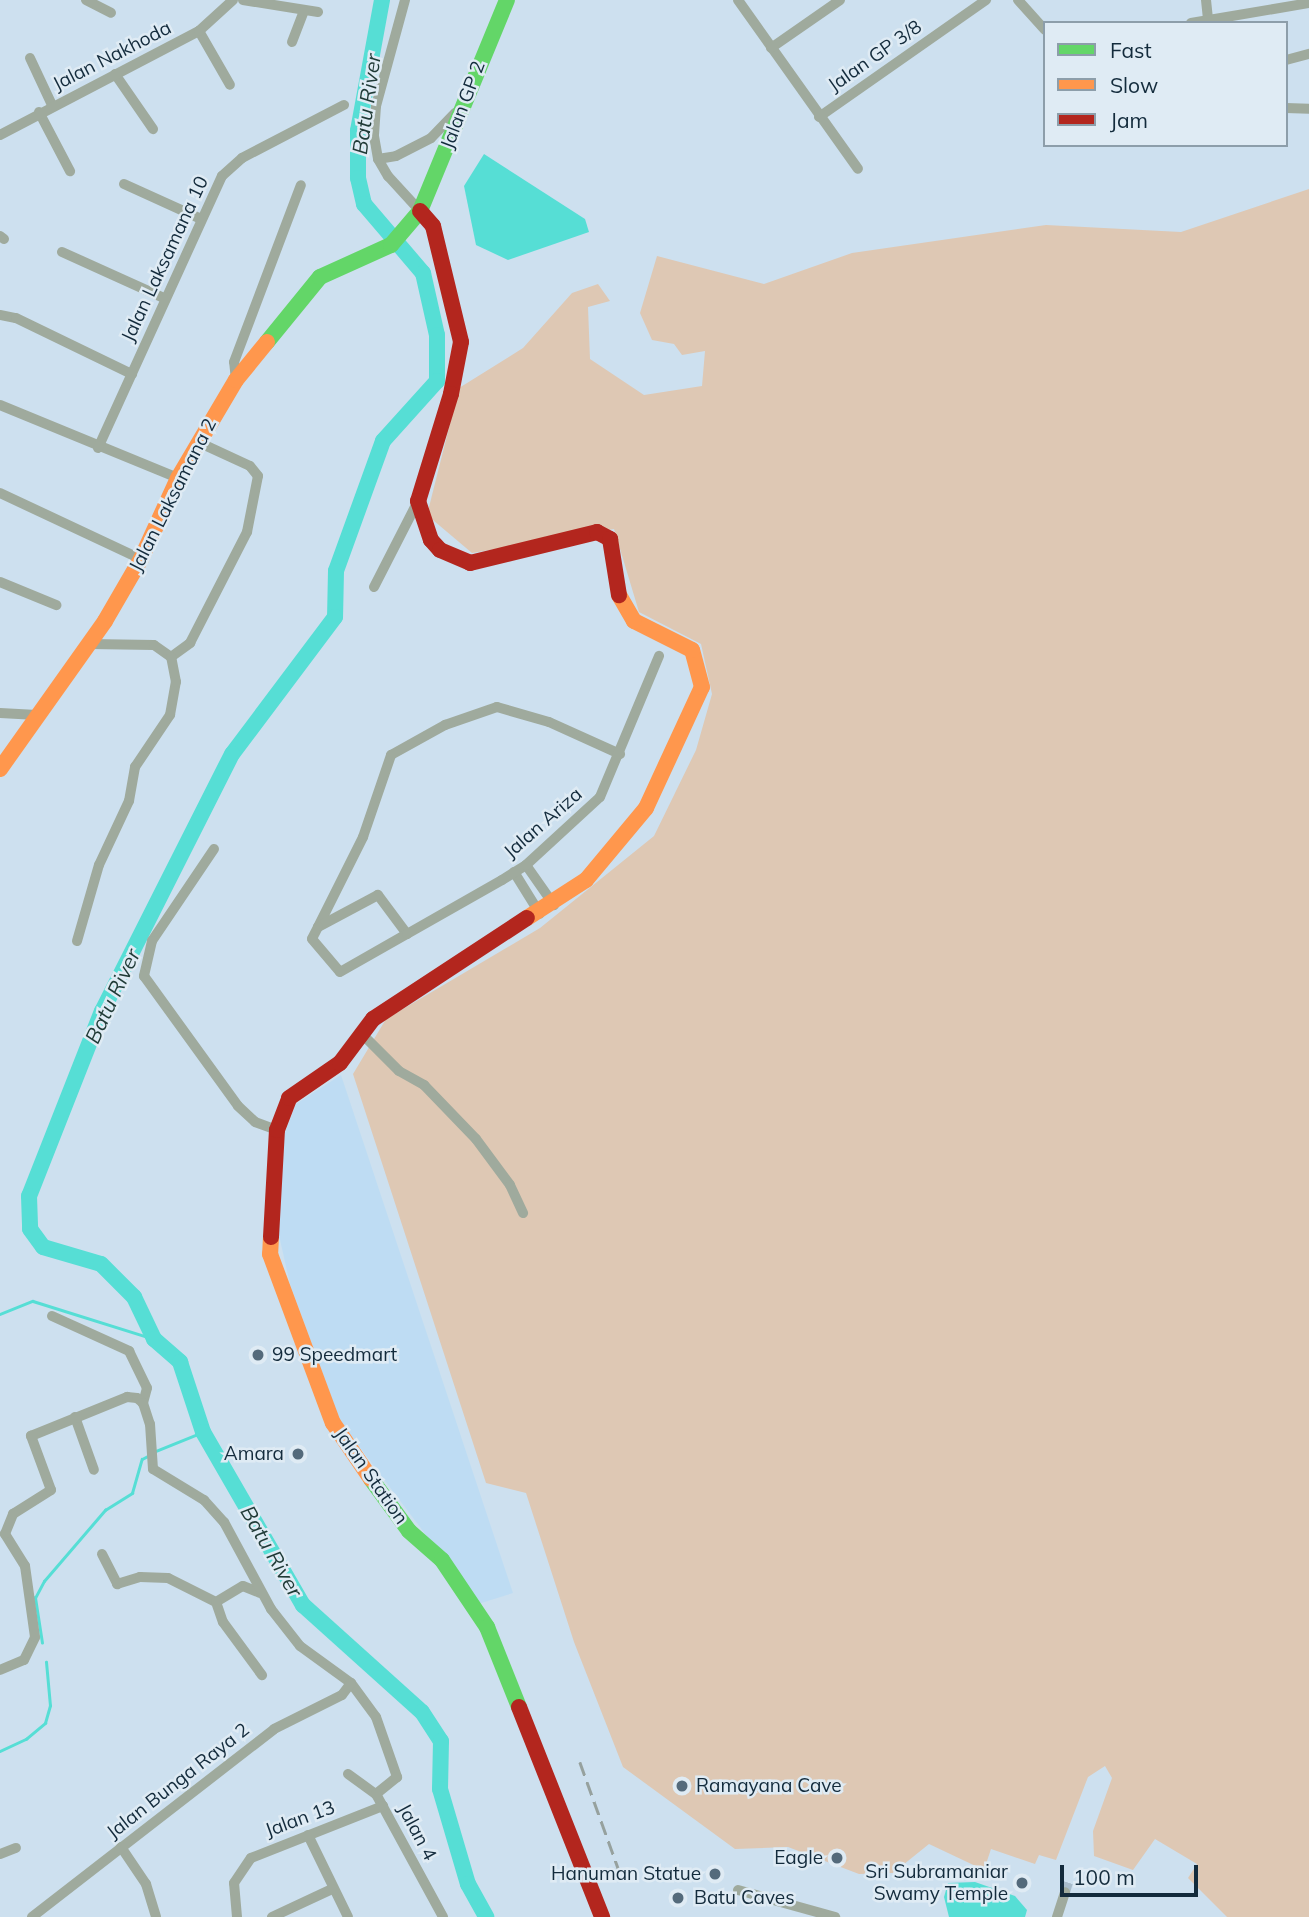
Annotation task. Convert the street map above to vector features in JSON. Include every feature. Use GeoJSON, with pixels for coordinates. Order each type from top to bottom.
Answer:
{"type":"FeatureCollection","features":[{"type":"Feature","properties":{"kind":"street"},"geometry":{"type":"LineString","coordinates":[[86,0],[111,13]]}},
{"type":"Feature","properties":{"kind":"street","name":"Jalan Nakhoda"},"geometry":{"type":"LineString","coordinates":[[0,135],[52,105],[200,31],[233,0]]}},
{"type":"Feature","properties":{"kind":"street"},"geometry":{"type":"LineString","coordinates":[[243,0],[318,12]]}},
{"type":"Feature","properties":{"kind":"street"},"geometry":{"type":"LineString","coordinates":[[373,587],[418,501],[451,394],[461,342],[433,226],[378,159],[374,136],[376,106],[405,0]]}},
{"type":"Feature","properties":{"kind":"street","name":"Jalan GP 2"},"geometry":{"type":"LineString","coordinates":[[410,226],[420,211],[458,110],[507,0]]}},
{"type":"Feature","properties":{"kind":"street"},"geometry":{"type":"LineString","coordinates":[[738,0],[858,169]]}},
{"type":"Feature","properties":{"kind":"street"},"geometry":{"type":"LineString","coordinates":[[771,48],[840,0]]}},
{"type":"Feature","properties":{"kind":"street","name":"Jalan GP 3/8"},"geometry":{"type":"LineString","coordinates":[[819,117],[986,0]]}},
{"type":"Feature","properties":{"kind":"street"},"geometry":{"type":"LineString","coordinates":[[1018,0],[1043,28]]}},
{"type":"Feature","properties":{"kind":"street"},"geometry":{"type":"LineString","coordinates":[[1206,0],[1214,20],[1309,3]]}},
{"type":"Feature","properties":{"kind":"street"},"geometry":{"type":"LineString","coordinates":[[292,42],[304,11]]}},
{"type":"Feature","properties":{"kind":"street"},"geometry":{"type":"LineString","coordinates":[[200,31],[230,85]]}},
{"type":"Feature","properties":{"kind":"street"},"geometry":{"type":"LineString","coordinates":[[1288,59],[1309,54]]}},
{"type":"Feature","properties":{"kind":"street"},"geometry":{"type":"LineString","coordinates":[[30,58],[52,105]]}},
{"type":"Feature","properties":{"kind":"street"},"geometry":{"type":"LineString","coordinates":[[115,74],[153,129]]}},
{"type":"Feature","properties":{"kind":"street","name":"Jalan Laksamana 10"},"geometry":{"type":"LineString","coordinates":[[99,448],[164,298],[222,176],[242,158],[344,105]]}},
{"type":"Feature","properties":{"kind":"street"},"geometry":{"type":"LineString","coordinates":[[1288,108],[1309,109]]}},
{"type":"Feature","properties":{"kind":"street"},"geometry":{"type":"LineString","coordinates":[[378,159],[396,156],[431,138],[458,110]]}},
{"type":"Feature","properties":{"kind":"street"},"geometry":{"type":"LineString","coordinates":[[39,112],[70,170]]}},
{"type":"Feature","properties":{"kind":"street"},"geometry":{"type":"LineString","coordinates":[[124,184],[201,219]]}},
{"type":"Feature","properties":{"kind":"street"},"geometry":{"type":"LineString","coordinates":[[236,380],[234,362],[301,185]]}},
{"type":"Feature","properties":{"kind":"street","name":"Jalan Laksamana 2"},"geometry":{"type":"LineString","coordinates":[[0,769],[90,643],[141,559],[178,478],[236,380],[320,277],[391,246],[410,226]]}},
{"type":"Feature","properties":{"kind":"street"},"geometry":{"type":"LineString","coordinates":[[62,252],[164,298]]}},
{"type":"Feature","properties":{"kind":"street"},"geometry":{"type":"LineString","coordinates":[[1,315],[16,318],[132,374]]}},
{"type":"Feature","properties":{"kind":"street"},"geometry":{"type":"LineString","coordinates":[[0,405],[99,448],[178,478]]}},
{"type":"Feature","properties":{"kind":"street"},"geometry":{"type":"LineString","coordinates":[[171,657],[190,643],[247,532],[257,482],[250,466],[198,442]]}},
{"type":"Feature","properties":{"kind":"street"},"geometry":{"type":"LineString","coordinates":[[0,493],[141,559]]}},
{"type":"Feature","properties":{"kind":"street","name":"Jalan Station"},"geometry":{"type":"LineString","coordinates":[[418,501],[431,540],[440,550],[470,563],[597,532],[610,539],[625,610],[634,621],[692,650],[699,662],[702,687],[646,808],[586,880],[547,909],[411,992],[360,1032],[340,1063],[289,1098],[276,1130],[270,1254],[315,1384],[333,1423],[379,1492],[409,1531],[442,1560],[487,1627],[602,1917]]}},
{"type":"Feature","properties":{"kind":"street"},"geometry":{"type":"LineString","coordinates":[[0,582],[56,605]]}},
{"type":"Feature","properties":{"kind":"street"},"geometry":{"type":"LineString","coordinates":[[78,941],[99,865],[129,801],[135,767],[170,715],[176,682],[171,657],[154,645],[90,643]]}},
{"type":"Feature","properties":{"kind":"street","name":"Jalan Ariza"},"geometry":{"type":"LineString","coordinates":[[318,927],[312,939],[340,972],[526,865],[600,797],[659,656]]}},
{"type":"Feature","properties":{"kind":"street"},"geometry":{"type":"LineString","coordinates":[[318,927],[363,837],[391,755],[445,725],[497,707],[549,722],[620,754]]}},
{"type":"Feature","properties":{"kind":"street"},"geometry":{"type":"LineString","coordinates":[[0,713],[37,715]]}},
{"type":"Feature","properties":{"kind":"street"},"geometry":{"type":"LineString","coordinates":[[214,849],[152,941],[144,976],[238,1106],[255,1122],[276,1130]]}},
{"type":"Feature","properties":{"kind":"street"},"geometry":{"type":"LineString","coordinates":[[526,865],[547,909]]}},
{"type":"Feature","properties":{"kind":"street"},"geometry":{"type":"LineString","coordinates":[[514,872],[547,909]]}},
{"type":"Feature","properties":{"kind":"street"},"geometry":{"type":"LineString","coordinates":[[318,927],[378,895],[407,934]]}},
{"type":"Feature","properties":{"kind":"street"},"geometry":{"type":"LineString","coordinates":[[360,1032],[399,1071],[424,1085],[476,1139],[510,1185],[523,1213]]}},
{"type":"Feature","properties":{"kind":"street"},"geometry":{"type":"LineString","coordinates":[[52,1316],[129,1351],[147,1388],[144,1403],[152,1466],[204,1500],[224,1522],[260,1593],[300,1646],[351,1683],[376,1717],[396,1774],[376,1794]]}},
{"type":"Feature","properties":{"kind":"street"},"geometry":{"type":"LineString","coordinates":[[0,1670],[24,1660],[35,1637],[36,1620],[24,1566],[5,1534],[4,1525],[13,1514],[48,1494],[52,1483],[31,1436],[127,1397],[144,1403]]}},
{"type":"Feature","properties":{"kind":"street"},"geometry":{"type":"LineString","coordinates":[[75,1418],[94,1470]]}},
{"type":"Feature","properties":{"kind":"street"},"geometry":{"type":"LineString","coordinates":[[102,1554],[113,1582],[168,1578],[216,1602],[223,1622],[262,1675]]}},
{"type":"Feature","properties":{"kind":"street"},"geometry":{"type":"LineString","coordinates":[[216,1602],[243,1586],[260,1593]]}},
{"type":"Feature","properties":{"kind":"street","name":"Jalan Bunga Raya 2"},"geometry":{"type":"LineString","coordinates":[[32,1917],[274,1728],[342,1695],[351,1683]]}},
{"type":"Feature","properties":{"kind":"street","name":"Jalan 4"},"geometry":{"type":"LineString","coordinates":[[348,1774],[376,1794],[443,1917]]}},
{"type":"Feature","properties":{"kind":"street","name":"Jalan 13"},"geometry":{"type":"LineString","coordinates":[[237,1917],[234,1883],[241,1869],[267,1849],[383,1806]]}},
{"type":"Feature","properties":{"kind":"street"},"geometry":{"type":"LineString","coordinates":[[308,1835],[332,1889],[348,1917]]}},
{"type":"Feature","properties":{"kind":"street"},"geometry":{"type":"LineString","coordinates":[[121,1847],[146,1884],[156,1917]]}},
{"type":"Feature","properties":{"kind":"street"},"geometry":{"type":"LineString","coordinates":[[0,1854],[16,1848]]}},
{"type":"Feature","properties":{"kind":"street"},"geometry":{"type":"LineString","coordinates":[[272,1917],[332,1889]]}},
{"type":"Feature","properties":{"kind":"street"},"geometry":{"type":"LineString","coordinates":[[738,1890],[835,1917]]}},
{"type":"Feature","properties":{"kind":"street"},"geometry":{"type":"LineString","coordinates":[[1057,1917],[1065,1892]]}},
{"type":"Feature","properties":{"kind":"shaded area"},"geometry":{"type":"Polygon","coordinates":[[[484,154],[585,219],[589,232],[508,260],[476,245],[464,186],[484,154]]]}},
{"type":"Feature","properties":{"kind":"shaded area"},"geometry":{"type":"Polygon","coordinates":[[[1309,189],[1309,1917],[1227,1917],[1188,1878],[1197,1864],[1155,1839],[1133,1870],[1094,1856],[1093,1831],[1112,1778],[1105,1766],[1088,1777],[1056,1860],[1039,1855],[1035,1864],[991,1849],[984,1870],[929,1844],[893,1873],[859,1874],[788,1847],[735,1849],[623,1767],[574,1642],[526,1493],[486,1483],[353,1074],[386,1019],[540,928],[654,836],[696,750],[712,694],[701,644],[639,612],[614,529],[472,553],[427,515],[459,388],[523,348],[572,293],[598,284],[610,301],[588,307],[590,359],[644,395],[702,386],[705,351],[682,355],[674,344],[652,340],[640,313],[657,256],[764,284],[852,253],[1046,225],[1181,232],[1309,189]]]}},
{"type":"Feature","properties":{"kind":"shaded area"},"geometry":{"type":"Polygon","coordinates":[[[341,1075],[513,1593],[478,1604],[340,1421],[290,1284],[278,1231],[284,1135],[296,1104],[341,1075]]]}},
{"type":"Feature","properties":{"kind":"shaded area"},"geometry":{"type":"Polygon","coordinates":[[[975,1882],[1015,1896],[1027,1910],[1025,1917],[949,1917],[944,1897],[948,1883],[975,1882]]]}},
{"type":"Feature","properties":{"kind":"waterway","name":"Batu River"},"geometry":{"type":"LineString","coordinates":[[382,0],[358,131],[358,178],[364,204],[423,273],[437,335],[437,381],[383,441],[336,571],[335,617],[232,754],[102,1011],[29,1196],[30,1229],[43,1247],[101,1264],[134,1297],[154,1339],[180,1362],[203,1432],[303,1605],[422,1712],[441,1741],[440,1789],[468,1884],[486,1917]]}},
{"type":"Feature","properties":{"kind":"waterway"},"geometry":{"type":"LineString","coordinates":[[0,1314],[33,1301],[154,1339]]}},
{"type":"Feature","properties":{"kind":"waterway"},"geometry":{"type":"LineString","coordinates":[[156,1451],[203,1432]]}},
{"type":"Feature","properties":{"kind":"waterway"},"geometry":{"type":"LineString","coordinates":[[42,1643],[35,1598],[44,1581],[105,1510],[132,1493],[142,1459],[150,1455]]}},
{"type":"Feature","properties":{"kind":"waterway"},"geometry":{"type":"LineString","coordinates":[[0,1751],[26,1739],[45,1723],[50,1706],[46,1662]]}},
{"type":"Feature","properties":{"kind":"tunnel"},"geometry":{"type":"LineString","coordinates":[[1065,1892],[1068,1882]]}},
{"type":"Feature","properties":{"kind":"railway"},"geometry":{"type":"LineString","coordinates":[[580,1762],[620,1873]]}},
{"type":"Feature","properties":{"kind":"traffic: fast"},"geometry":{"type":"LineString","coordinates":[[267,342],[320,277],[391,245],[420,211],[507,0]]}},
{"type":"Feature","properties":{"kind":"traffic: fast"},"geometry":{"type":"LineString","coordinates":[[371,1479],[409,1531],[442,1560],[487,1627],[519,1707]]}},
{"type":"Feature","properties":{"kind":"traffic: slow"},"geometry":{"type":"LineString","coordinates":[[0,769],[105,621],[141,559],[178,478],[236,380],[267,342]]}},
{"type":"Feature","properties":{"kind":"traffic: slow"},"geometry":{"type":"LineString","coordinates":[[527,918],[586,880],[646,808],[702,687],[692,650],[634,621],[619,595]]}},
{"type":"Feature","properties":{"kind":"traffic: slow"},"geometry":{"type":"LineString","coordinates":[[271,1237],[270,1254],[333,1423],[371,1479]]}},
{"type":"Feature","properties":{"kind":"traffic: jam"},"geometry":{"type":"LineString","coordinates":[[420,211],[433,226],[461,342],[451,394],[418,501],[431,540],[440,550],[470,563],[597,532],[610,539],[619,595]]}},
{"type":"Feature","properties":{"kind":"traffic: jam"},"geometry":{"type":"LineString","coordinates":[[271,1237],[277,1130],[289,1098],[340,1063],[373,1019],[527,918]]}},
{"type":"Feature","properties":{"kind":"traffic: jam"},"geometry":{"type":"LineString","coordinates":[[519,1707],[602,1917]]}},
{"type":"Feature","properties":{"kind":"place","name":"99 Speedmart"},"geometry":{"type":"Point","coordinates":[258,1355]}},
{"type":"Feature","properties":{"kind":"place","name":"Amara"},"geometry":{"type":"Point","coordinates":[298,1454]}},
{"type":"Feature","properties":{"kind":"place","name":"Ramayana Cave"},"geometry":{"type":"Point","coordinates":[682,1786]}},
{"type":"Feature","properties":{"kind":"place","name":"Eagle"},"geometry":{"type":"Point","coordinates":[837,1858]}},
{"type":"Feature","properties":{"kind":"place","name":"Hanuman Statue"},"geometry":{"type":"Point","coordinates":[715,1874]}},
{"type":"Feature","properties":{"kind":"place","name":"Sri Subramaniar Swamy Temple"},"geometry":{"type":"Point","coordinates":[1022,1883]}},
{"type":"Feature","properties":{"kind":"place","name":"Batu Caves"},"geometry":{"type":"Point","coordinates":[678,1898]}}]}
